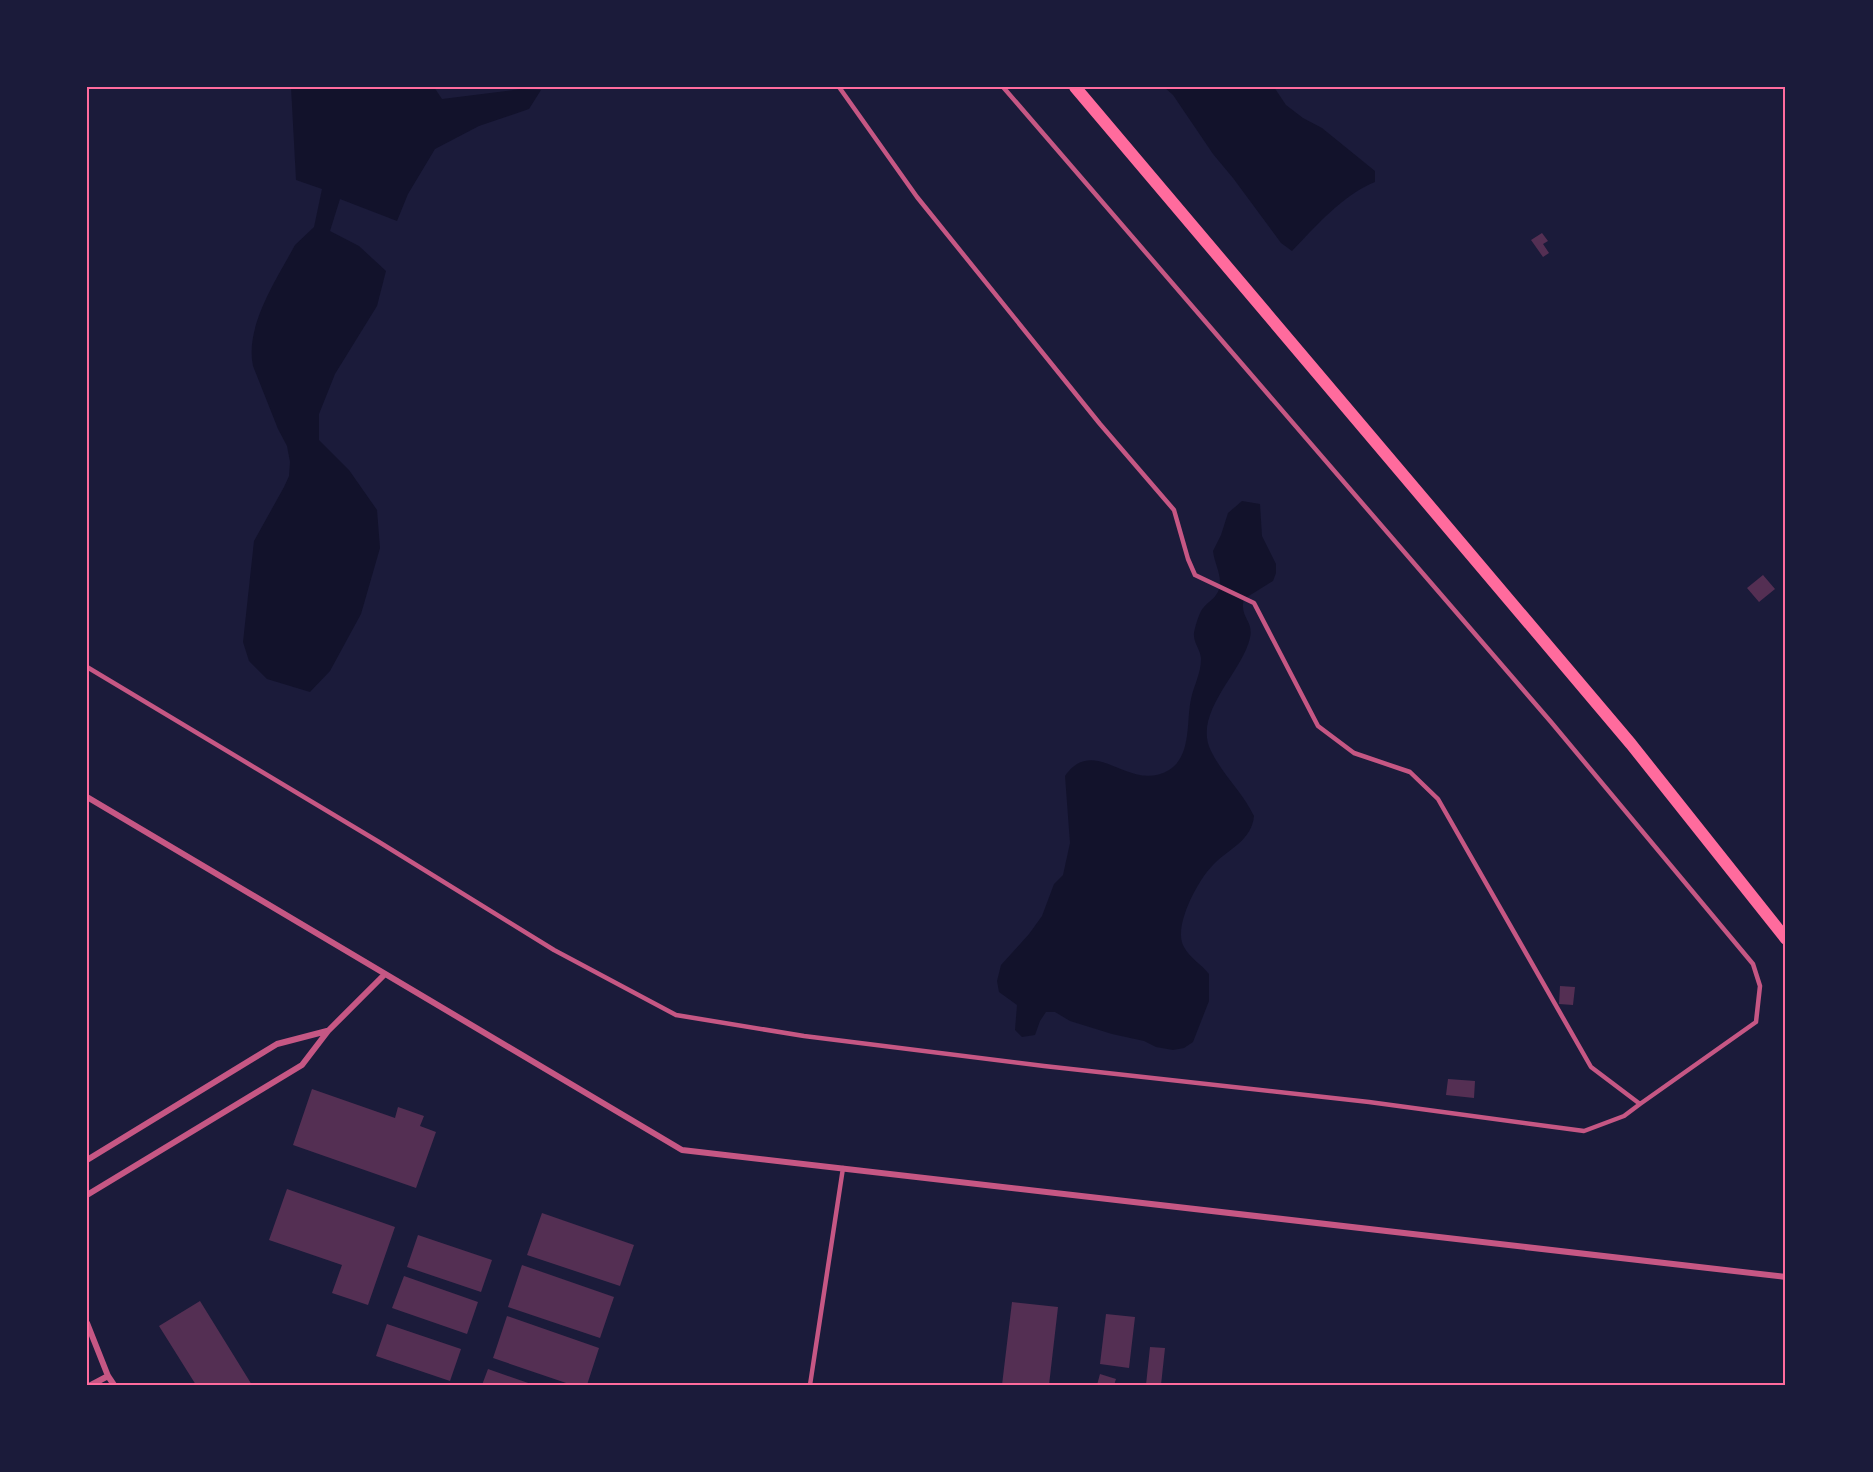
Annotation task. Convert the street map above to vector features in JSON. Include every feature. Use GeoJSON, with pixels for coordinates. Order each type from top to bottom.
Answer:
{"type":"FeatureCollection","features":[{"type":"Feature","properties":{"kind":"main road"},"geometry":{"type":"LineString","coordinates":[[1075,87],[1631,744],[1786,939]]}},
{"type":"Feature","properties":{"kind":"street"},"geometry":{"type":"LineString","coordinates":[[87,797],[682,1150],[1786,1277]]}},
{"type":"Feature","properties":{"kind":"street"},"geometry":{"type":"LineString","coordinates":[[87,1195],[302,1065],[327,1031],[385,974]]}},
{"type":"Feature","properties":{"kind":"street"},"geometry":{"type":"LineString","coordinates":[[87,1160],[277,1044],[327,1031]]}},
{"type":"Feature","properties":{"kind":"street"},"geometry":{"type":"LineString","coordinates":[[87,1323],[108,1376],[114,1385]]}},
{"type":"Feature","properties":{"kind":"street"},"geometry":{"type":"LineString","coordinates":[[91,1385],[108,1376]]}},
{"type":"Feature","properties":{"kind":"lane"},"geometry":{"type":"LineString","coordinates":[[839,87],[916,198],[1100,424],[1174,510],[1195,575],[1254,603],[1318,726],[1354,753],[1410,772],[1438,799],[1591,1066],[1640,1104]]}},
{"type":"Feature","properties":{"kind":"lane"},"geometry":{"type":"LineString","coordinates":[[87,668],[379,842],[554,950],[676,1015],[804,1036],[1044,1066],[1369,1102],[1584,1131],[1624,1116],[1756,1022],[1760,986],[1753,964],[1544,713],[1003,87]]}},
{"type":"Feature","properties":{"kind":"lane"},"geometry":{"type":"LineString","coordinates":[[810,1385],[843,1168]]}},
{"type":"Feature","properties":{"kind":"shaded area"},"geometry":{"type":"Polygon","coordinates":[[[291,87],[434,87],[442,99],[521,89],[541,90],[529,109],[479,126],[435,149],[408,194],[397,221],[340,199],[330,231],[359,246],[386,271],[377,306],[335,374],[319,414],[319,440],[349,470],[377,510],[380,548],[361,614],[330,671],[310,692],[267,679],[249,661],[243,642],[254,541],[284,487],[289,476],[290,462],[287,446],[253,366],[253,337],[262,308],[283,266],[295,245],[314,227],[322,189],[296,180],[291,87]]]}},
{"type":"Feature","properties":{"kind":"shaded area"},"geometry":{"type":"Polygon","coordinates":[[[1164,87],[1274,87],[1286,105],[1303,118],[1322,128],[1375,171],[1375,182],[1363,187],[1341,203],[1292,251],[1281,243],[1213,154],[1173,95],[1164,87]]]}},
{"type":"Feature","properties":{"kind":"shaded area"},"geometry":{"type":"Polygon","coordinates":[[[1242,501],[1260,504],[1262,536],[1276,564],[1276,573],[1273,581],[1244,599],[1243,611],[1250,627],[1250,638],[1238,665],[1213,708],[1208,722],[1207,737],[1216,760],[1254,816],[1249,832],[1214,864],[1201,880],[1184,916],[1181,938],[1184,947],[1209,974],[1209,1001],[1193,1042],[1184,1048],[1173,1050],[1156,1047],[1144,1041],[1070,1021],[1055,1012],[1046,1012],[1035,1035],[1022,1037],[1015,1030],[1017,1005],[999,992],[997,981],[1001,965],[1042,916],[1054,884],[1063,875],[1070,843],[1065,776],[1076,764],[1088,760],[1140,775],[1154,775],[1169,770],[1176,764],[1185,747],[1191,699],[1201,664],[1194,631],[1201,611],[1216,595],[1219,587],[1220,578],[1213,551],[1228,513],[1242,501]]]}},
{"type":"Feature","properties":{"kind":"building"},"geometry":{"type":"Polygon","coordinates":[[[1542,233],[1548,241],[1543,244],[1549,253],[1543,257],[1531,240],[1542,233]]]}},
{"type":"Feature","properties":{"kind":"building"},"geometry":{"type":"Polygon","coordinates":[[[1763,575],[1775,589],[1759,602],[1747,588],[1763,575]]]}},
{"type":"Feature","properties":{"kind":"building"},"geometry":{"type":"Polygon","coordinates":[[[1560,986],[1575,987],[1573,1005],[1559,1004],[1560,986]]]}},
{"type":"Feature","properties":{"kind":"building"},"geometry":{"type":"Polygon","coordinates":[[[1448,1079],[1475,1081],[1474,1098],[1446,1095],[1448,1079]]]}},
{"type":"Feature","properties":{"kind":"building"},"geometry":{"type":"Polygon","coordinates":[[[312,1089],[395,1118],[398,1107],[424,1116],[420,1126],[436,1132],[416,1188],[293,1145],[312,1089]]]}},
{"type":"Feature","properties":{"kind":"building"},"geometry":{"type":"Polygon","coordinates":[[[287,1189],[395,1227],[368,1305],[332,1293],[342,1265],[269,1240],[287,1189]]]}},
{"type":"Feature","properties":{"kind":"building"},"geometry":{"type":"Polygon","coordinates":[[[542,1213],[634,1245],[620,1286],[527,1255],[542,1213]]]}},
{"type":"Feature","properties":{"kind":"building"},"geometry":{"type":"Polygon","coordinates":[[[418,1235],[492,1260],[481,1292],[407,1267],[418,1235]]]}},
{"type":"Feature","properties":{"kind":"building"},"geometry":{"type":"Polygon","coordinates":[[[522,1265],[614,1297],[600,1338],[508,1307],[522,1265]]]}},
{"type":"Feature","properties":{"kind":"building"},"geometry":{"type":"Polygon","coordinates":[[[404,1276],[478,1302],[467,1334],[392,1308],[404,1276]]]}},
{"type":"Feature","properties":{"kind":"building"},"geometry":{"type":"Polygon","coordinates":[[[200,1301],[252,1385],[196,1385],[159,1326],[200,1301]]]}},
{"type":"Feature","properties":{"kind":"building"},"geometry":{"type":"Polygon","coordinates":[[[1012,1302],[1058,1307],[1049,1385],[1002,1385],[1012,1302]]]}},
{"type":"Feature","properties":{"kind":"building"},"geometry":{"type":"Polygon","coordinates":[[[1106,1314],[1135,1317],[1129,1368],[1100,1364],[1106,1314]]]}},
{"type":"Feature","properties":{"kind":"building"},"geometry":{"type":"Polygon","coordinates":[[[507,1316],[599,1348],[587,1385],[572,1385],[493,1358],[507,1316]]]}},
{"type":"Feature","properties":{"kind":"building"},"geometry":{"type":"Polygon","coordinates":[[[387,1324],[461,1349],[450,1381],[376,1356],[387,1324]]]}},
{"type":"Feature","properties":{"kind":"building"},"geometry":{"type":"Polygon","coordinates":[[[1150,1347],[1165,1348],[1161,1385],[1146,1385],[1150,1347]]]}},
{"type":"Feature","properties":{"kind":"building"},"geometry":{"type":"Polygon","coordinates":[[[488,1369],[534,1385],[482,1385],[488,1369]]]}},
{"type":"Feature","properties":{"kind":"building"},"geometry":{"type":"Polygon","coordinates":[[[1100,1374],[1116,1379],[1114,1385],[1097,1385],[1100,1374]]]}}]}
